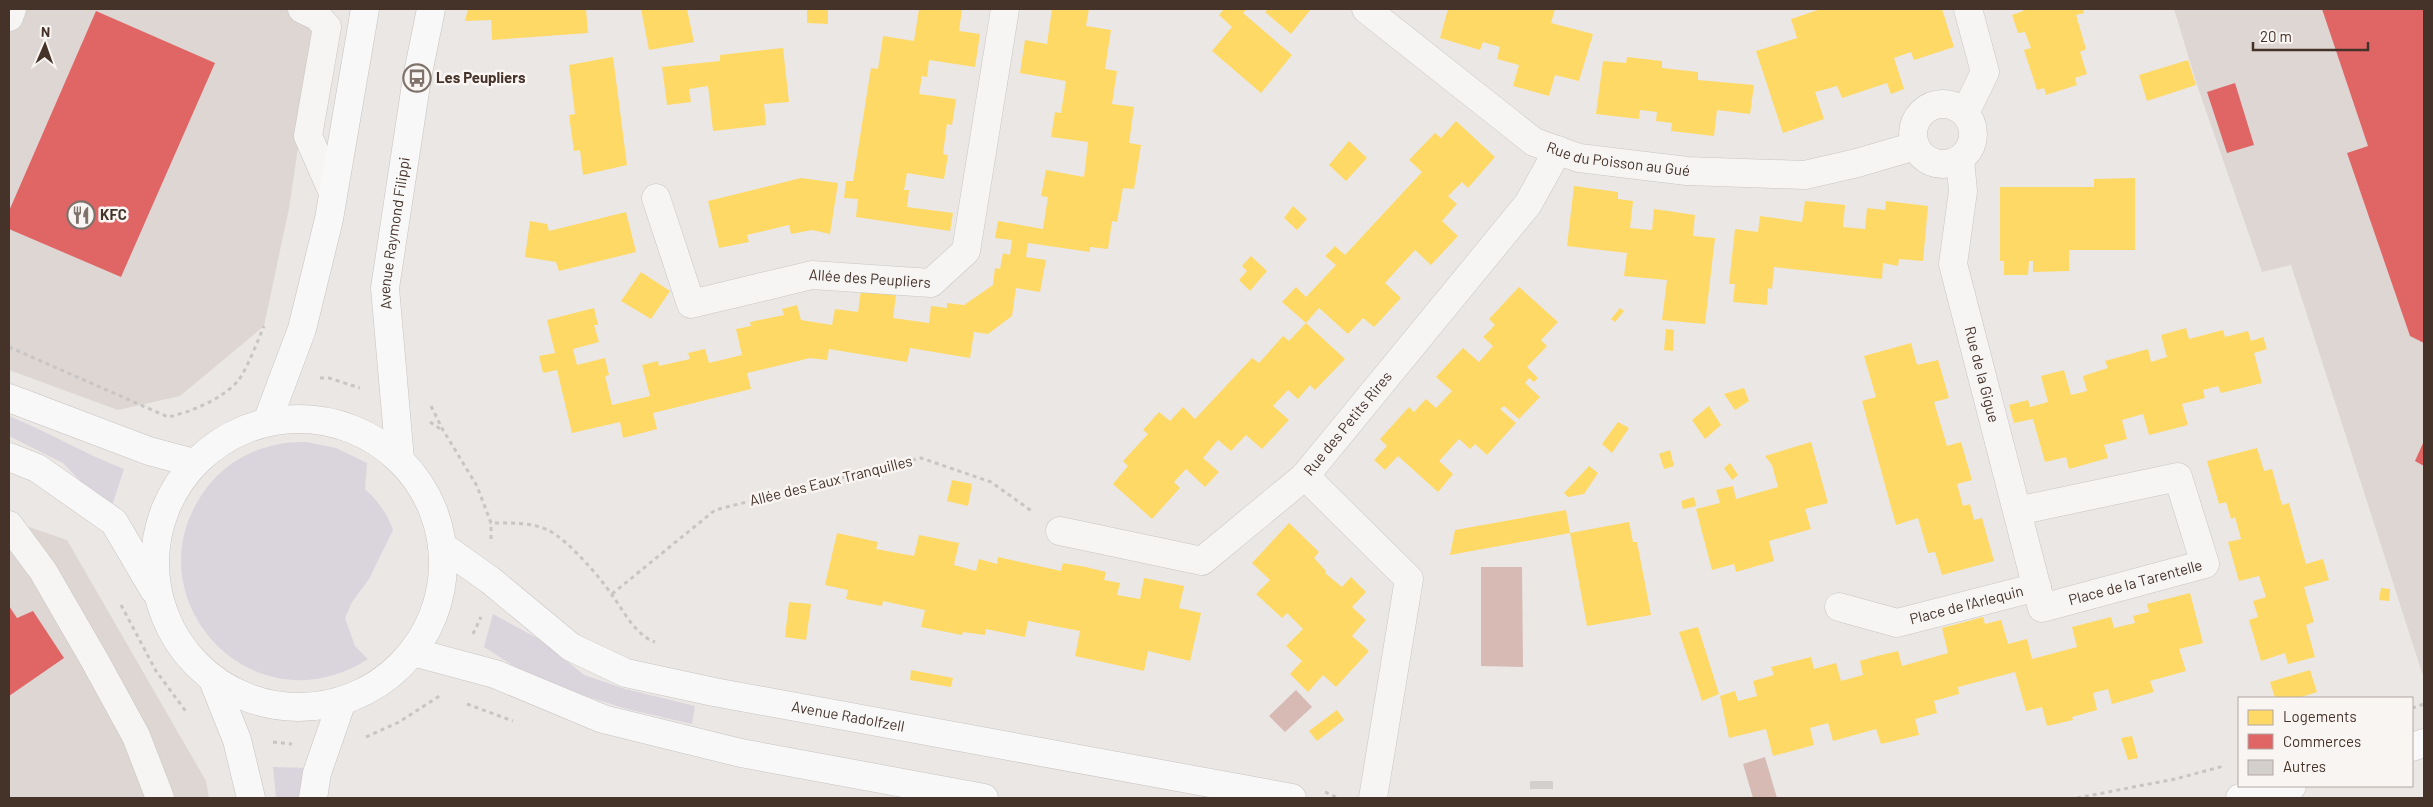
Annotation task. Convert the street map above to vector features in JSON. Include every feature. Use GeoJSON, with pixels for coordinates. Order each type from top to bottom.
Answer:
{"type":"FeatureCollection","features":[{"type":"Feature","properties":{"kind":"main road"},"geometry":{"type":"LineString","coordinates":[[266,422],[302,329],[333,193],[365,9]]}},
{"type":"Feature","properties":{"kind":"main road","name":"Avenue Raymond Filippi"},"geometry":{"type":"LineString","coordinates":[[400,460],[385,288],[417,78],[431,9]]}},
{"type":"Feature","properties":{"kind":"main road"},"geometry":{"type":"LineString","coordinates":[[9,398],[149,451],[194,463]]}},
{"type":"Feature","properties":{"kind":"main road"},"geometry":{"type":"LineString","coordinates":[[301,418],[345,426],[376,441],[400,460],[416,478],[431,505],[442,546],[442,585],[438,604],[424,635],[412,652],[389,675],[369,689],[342,701],[310,706],[273,705],[248,698],[213,680],[193,662],[167,624],[158,595],[154,569],[156,535],[168,500],[180,480],[194,463],[211,448],[234,434],[266,422],[301,418]]}},
{"type":"Feature","properties":{"kind":"main road"},"geometry":{"type":"LineString","coordinates":[[9,457],[37,468],[114,522],[158,595]]}},
{"type":"Feature","properties":{"kind":"main road","name":"Avenue Radolfzell"},"geometry":{"type":"LineString","coordinates":[[442,546],[490,580],[570,647],[626,674],[724,694],[1292,798]]}},
{"type":"Feature","properties":{"kind":"main road"},"geometry":{"type":"LineString","coordinates":[[412,652],[495,674],[603,719],[741,753],[984,798]]}},
{"type":"Feature","properties":{"kind":"main road"},"geometry":{"type":"LineString","coordinates":[[213,680],[237,740],[251,798]]}},
{"type":"Feature","properties":{"kind":"main road"},"geometry":{"type":"LineString","coordinates":[[313,798],[317,773],[342,701]]}},
{"type":"Feature","properties":{"kind":"main road"},"geometry":{"type":"LineString","coordinates":[[2240,798],[2288,787]]}},
{"type":"Feature","properties":{"kind":"street"},"geometry":{"type":"LineString","coordinates":[[9,17],[12,9]]}},
{"type":"Feature","properties":{"kind":"street"},"geometry":{"type":"LineString","coordinates":[[302,9],[316,16],[327,28],[308,136],[333,193]]}},
{"type":"Feature","properties":{"kind":"street","name":"Allée des Peupliers"},"geometry":{"type":"LineString","coordinates":[[656,198],[691,304],[812,275],[931,283],[966,251],[1006,9]]}},
{"type":"Feature","properties":{"kind":"street","name":"Rue du Poisson au Gué"},"geometry":{"type":"LineString","coordinates":[[1366,9],[1534,142],[1578,158],[1686,171],[1805,175],[1857,163],[1915,146]]}},
{"type":"Feature","properties":{"kind":"street"},"geometry":{"type":"LineString","coordinates":[[1964,114],[1985,72],[1968,9]]}},
{"type":"Feature","properties":{"kind":"street"},"geometry":{"type":"LineString","coordinates":[[1939,104],[1950,105],[1964,114],[1970,122],[1972,141],[1968,151],[1960,159],[1943,164],[1932,162],[1921,155],[1915,146],[1913,128],[1921,114],[1939,104]]}},
{"type":"Feature","properties":{"kind":"street","name":"Rue des Petits Rires"},"geometry":{"type":"LineString","coordinates":[[1373,798],[1409,579],[1305,476],[1528,204],[1558,150]]}},
{"type":"Feature","properties":{"kind":"street","name":"Rue de la Gigue"},"geometry":{"type":"LineString","coordinates":[[1960,159],[1963,191],[1953,264],[2037,587]]}},
{"type":"Feature","properties":{"kind":"street"},"geometry":{"type":"LineString","coordinates":[[1060,531],[1202,561],[1305,476]]}},
{"type":"Feature","properties":{"kind":"street","name":"Place de la Tarentelle"},"geometry":{"type":"LineString","coordinates":[[2017,511],[2178,477],[2205,564],[2042,608],[2037,587]]}},
{"type":"Feature","properties":{"kind":"street"},"geometry":{"type":"LineString","coordinates":[[9,525],[44,571],[136,736],[160,798]]}},
{"type":"Feature","properties":{"kind":"street"},"geometry":{"type":"LineString","coordinates":[[9,557],[33,587],[58,596]]}},
{"type":"Feature","properties":{"kind":"street","name":"Place de l'Arlequin"},"geometry":{"type":"LineString","coordinates":[[1839,606],[1897,623],[2037,587]]}},
{"type":"Feature","properties":{"kind":"path"},"geometry":{"type":"LineString","coordinates":[[9,347],[168,417],[187,413],[216,397],[237,381],[264,326]]}},
{"type":"Feature","properties":{"kind":"path"},"geometry":{"type":"LineString","coordinates":[[237,381],[329,378],[395,400],[443,430],[476,486],[491,523],[520,523],[548,530],[580,556],[612,594],[626,618],[651,641],[660,644]]}},
{"type":"Feature","properties":{"kind":"path","name":"Allée des Eaux Tranquilles"},"geometry":{"type":"LineString","coordinates":[[612,594],[715,510],[921,458],[992,482],[1060,531]]}},
{"type":"Feature","properties":{"kind":"path"},"geometry":{"type":"LineString","coordinates":[[120,603],[156,671],[188,714],[214,733],[237,740],[350,745],[399,722],[441,694]]}},
{"type":"Feature","properties":{"kind":"path"},"geometry":{"type":"LineString","coordinates":[[2077,798],[2175,779],[2230,765]]}},
{"type":"Feature","properties":{"kind":"shaded area"},"geometry":{"type":"Polygon","coordinates":[[[9,9],[319,9],[289,208],[264,326],[180,396],[118,410],[9,370],[9,9]]]}},
{"type":"Feature","properties":{"kind":"shaded area"},"geometry":{"type":"Polygon","coordinates":[[[2174,9],[2424,9],[2424,679],[2291,265],[2262,272],[2197,85],[2174,9]]]}},
{"type":"Feature","properties":{"kind":"shaded area"},"geometry":{"type":"Polygon","coordinates":[[[9,416],[124,469],[110,512],[63,463],[9,436],[9,416]]]}},
{"type":"Feature","properties":{"kind":"shaded area"},"geometry":{"type":"Polygon","coordinates":[[[306,442],[336,448],[367,463],[365,489],[382,508],[393,530],[369,579],[352,602],[345,618],[355,646],[368,659],[323,678],[280,678],[241,664],[210,638],[189,603],[181,563],[188,521],[214,479],[223,470],[244,456],[256,451],[281,444],[306,442]]]}},
{"type":"Feature","properties":{"kind":"shaded area"},"geometry":{"type":"Polygon","coordinates":[[[9,520],[67,540],[206,781],[209,798],[9,798],[9,520]]]}},
{"type":"Feature","properties":{"kind":"shaded area"},"geometry":{"type":"Polygon","coordinates":[[[1481,567],[1522,567],[1523,667],[1481,666],[1481,567]]]}},
{"type":"Feature","properties":{"kind":"shaded area"},"geometry":{"type":"Polygon","coordinates":[[[493,614],[544,642],[584,675],[625,689],[695,706],[692,724],[627,709],[537,681],[484,647],[493,614]]]}},
{"type":"Feature","properties":{"kind":"shaded area"},"geometry":{"type":"Polygon","coordinates":[[[1296,690],[1312,707],[1285,732],[1269,716],[1296,690]]]}},
{"type":"Feature","properties":{"kind":"shaded area"},"geometry":{"type":"Polygon","coordinates":[[[1765,757],[1777,798],[1753,798],[1743,764],[1765,757]]]}},
{"type":"Feature","properties":{"kind":"shaded area"},"geometry":{"type":"Polygon","coordinates":[[[273,767],[306,768],[299,798],[276,798],[273,767]]]}},
{"type":"Feature","properties":{"kind":"building: Logements"},"geometry":{"type":"Polygon","coordinates":[[[468,9],[586,9],[588,33],[492,40],[491,20],[465,21],[468,9]]]}},
{"type":"Feature","properties":{"kind":"building: Logements"},"geometry":{"type":"Polygon","coordinates":[[[641,9],[687,9],[694,42],[649,50],[641,9]]]}},
{"type":"Feature","properties":{"kind":"building: Logements"},"geometry":{"type":"Polygon","coordinates":[[[807,9],[828,9],[828,24],[807,23],[807,9]]]}},
{"type":"Feature","properties":{"kind":"building: Logements"},"geometry":{"type":"Polygon","coordinates":[[[919,9],[962,9],[959,31],[980,34],[975,67],[929,60],[927,77],[922,76],[919,94],[956,99],[952,125],[947,124],[943,154],[948,155],[944,179],[907,173],[904,190],[909,190],[907,207],[953,213],[950,231],[856,217],[858,199],[844,198],[846,181],[853,181],[871,68],[878,69],[883,36],[914,41],[919,9]]]}},
{"type":"Feature","properties":{"kind":"building: Logements"},"geometry":{"type":"Polygon","coordinates":[[[1052,9],[1089,9],[1086,26],[1111,30],[1105,69],[1117,71],[1112,104],[1134,107],[1129,143],[1141,145],[1134,189],[1123,188],[1117,222],[1112,221],[1108,249],[1090,247],[1090,252],[1028,243],[1026,257],[1046,260],[1040,292],[1016,288],[1012,316],[988,334],[974,332],[970,358],[910,348],[907,362],[829,349],[827,360],[810,358],[747,373],[751,389],[653,413],[657,429],[623,438],[620,422],[572,433],[557,370],[543,373],[539,356],[555,353],[547,320],[594,308],[598,325],[594,325],[599,342],[573,349],[577,365],[605,358],[609,375],[605,376],[612,405],[650,396],[642,365],[658,361],[659,366],[690,359],[688,353],[705,349],[709,363],[742,355],[736,329],[751,326],[750,322],[784,315],[782,309],[797,305],[801,320],[832,325],[835,309],[858,312],[861,290],[896,295],[893,318],[929,323],[931,306],[947,308],[947,303],[964,305],[993,285],[995,268],[1000,269],[1003,253],[1010,255],[1012,240],[995,238],[998,221],[1043,229],[1048,197],[1041,196],[1046,170],[1084,177],[1088,142],[1051,137],[1055,112],[1061,113],[1066,81],[1020,73],[1025,40],[1047,44],[1052,9]]]}},
{"type":"Feature","properties":{"kind":"building: Logements"},"geometry":{"type":"Polygon","coordinates":[[[1224,9],[1247,9],[1243,13],[1292,55],[1261,93],[1212,51],[1232,27],[1219,15],[1224,9]]]}},
{"type":"Feature","properties":{"kind":"building: Logements"},"geometry":{"type":"Polygon","coordinates":[[[1268,9],[1311,9],[1291,34],[1265,12],[1268,9]]]}},
{"type":"Feature","properties":{"kind":"building: Logements"},"geometry":{"type":"Polygon","coordinates":[[[1448,9],[1555,9],[1551,23],[1593,34],[1579,81],[1555,75],[1549,96],[1513,86],[1519,65],[1497,59],[1500,47],[1483,42],[1480,50],[1440,38],[1448,9]]]}},
{"type":"Feature","properties":{"kind":"building: Logements"},"geometry":{"type":"Polygon","coordinates":[[[1821,9],[1942,9],[1954,47],[1914,60],[1911,52],[1894,58],[1904,89],[1891,94],[1887,83],[1842,98],[1837,86],[1815,92],[1824,119],[1783,133],[1756,51],[1797,38],[1791,19],[1821,9]]]}},
{"type":"Feature","properties":{"kind":"building: Logements"},"geometry":{"type":"Polygon","coordinates":[[[2023,9],[2083,9],[2084,13],[2076,15],[2086,49],[2080,52],[2087,74],[2075,78],[2077,85],[2046,95],[2044,88],[2037,90],[2024,50],[2031,48],[2025,32],[2018,33],[2012,15],[2023,11],[2023,9]]]}},
{"type":"Feature","properties":{"kind":"building: Logements"},"geometry":{"type":"Polygon","coordinates":[[[783,48],[789,102],[764,104],[766,125],[713,131],[708,86],[689,89],[691,102],[667,105],[662,67],[720,61],[720,55],[783,48]]]}},
{"type":"Feature","properties":{"kind":"building: Logements"},"geometry":{"type":"Polygon","coordinates":[[[613,57],[627,165],[583,175],[580,150],[574,151],[569,115],[575,114],[569,65],[613,57]]]}},
{"type":"Feature","properties":{"kind":"building: Logements"},"geometry":{"type":"Polygon","coordinates":[[[1627,57],[1662,61],[1662,68],[1698,72],[1698,80],[1754,85],[1750,114],[1717,110],[1714,136],[1671,131],[1672,123],[1656,121],[1657,112],[1640,110],[1639,119],[1596,114],[1603,61],[1626,63],[1627,57]]]}},
{"type":"Feature","properties":{"kind":"building: Logements"},"geometry":{"type":"Polygon","coordinates":[[[2188,60],[2196,85],[2147,101],[2139,75],[2188,60]]]}},
{"type":"Feature","properties":{"kind":"building: Logements"},"geometry":{"type":"Polygon","coordinates":[[[1456,121],[1495,157],[1468,188],[1462,182],[1448,196],[1457,204],[1442,221],[1458,236],[1431,265],[1415,250],[1385,283],[1401,298],[1374,327],[1363,318],[1348,334],[1319,308],[1306,323],[1282,302],[1296,287],[1306,297],[1336,265],[1325,256],[1335,246],[1345,255],[1422,172],[1409,160],[1435,133],[1441,138],[1456,121]]]}},
{"type":"Feature","properties":{"kind":"building: Logements"},"geometry":{"type":"Polygon","coordinates":[[[1349,141],[1367,158],[1346,181],[1329,165],[1349,141]]]}},
{"type":"Feature","properties":{"kind":"building: Logements"},"geometry":{"type":"Polygon","coordinates":[[[801,178],[838,183],[830,234],[812,230],[791,234],[789,225],[747,235],[749,242],[719,248],[708,201],[801,178]]]}},
{"type":"Feature","properties":{"kind":"building: Logements"},"geometry":{"type":"Polygon","coordinates":[[[2135,178],[2135,250],[2069,250],[2069,271],[2033,272],[2033,261],[2029,261],[2028,275],[2004,275],[2004,261],[2000,261],[2000,187],[2094,187],[2094,179],[2135,178]]]}},
{"type":"Feature","properties":{"kind":"building: Logements"},"geometry":{"type":"Polygon","coordinates":[[[1574,186],[1618,192],[1618,199],[1633,201],[1630,228],[1652,230],[1654,209],[1695,215],[1693,236],[1715,238],[1705,324],[1662,320],[1667,280],[1624,276],[1627,253],[1567,246],[1574,186]]]}},
{"type":"Feature","properties":{"kind":"building: Logements"},"geometry":{"type":"Polygon","coordinates":[[[1805,201],[1845,205],[1843,227],[1865,229],[1867,208],[1885,210],[1886,201],[1928,206],[1923,261],[1899,259],[1898,266],[1883,263],[1882,279],[1774,267],[1772,289],[1768,288],[1767,305],[1733,302],[1735,284],[1729,284],[1735,229],[1758,232],[1760,216],[1802,222],[1805,201]]]}},
{"type":"Feature","properties":{"kind":"building: Logements"},"geometry":{"type":"Polygon","coordinates":[[[1293,206],[1307,219],[1297,230],[1284,218],[1293,206]]]}},
{"type":"Feature","properties":{"kind":"building: Logements"},"geometry":{"type":"Polygon","coordinates":[[[626,212],[636,252],[559,271],[556,262],[525,257],[530,221],[547,224],[549,231],[626,212]]]}},
{"type":"Feature","properties":{"kind":"building: Logements"},"geometry":{"type":"Polygon","coordinates":[[[1251,256],[1267,271],[1250,291],[1239,280],[1247,271],[1242,266],[1251,256]]]}},
{"type":"Feature","properties":{"kind":"building: Logements"},"geometry":{"type":"Polygon","coordinates":[[[641,272],[670,291],[651,319],[621,301],[641,272]]]}},
{"type":"Feature","properties":{"kind":"building: Logements"},"geometry":{"type":"Polygon","coordinates":[[[1519,287],[1558,322],[1541,340],[1547,346],[1527,367],[1538,378],[1534,382],[1529,378],[1525,383],[1540,397],[1519,419],[1504,406],[1500,409],[1516,423],[1487,455],[1475,444],[1470,449],[1459,439],[1439,461],[1453,474],[1438,492],[1398,456],[1385,470],[1374,460],[1387,446],[1380,439],[1409,407],[1414,412],[1426,399],[1436,408],[1452,391],[1436,377],[1463,348],[1479,362],[1493,346],[1483,337],[1495,325],[1489,319],[1519,287]]]}},
{"type":"Feature","properties":{"kind":"building: Logements"},"geometry":{"type":"Polygon","coordinates":[[[1620,308],[1624,311],[1615,322],[1611,319],[1620,308]]]}},
{"type":"Feature","properties":{"kind":"building: Logements"},"geometry":{"type":"Polygon","coordinates":[[[1306,323],[1345,359],[1315,390],[1310,385],[1298,399],[1288,390],[1273,406],[1289,420],[1262,449],[1246,435],[1231,451],[1218,440],[1203,458],[1219,472],[1205,487],[1186,469],[1174,482],[1180,488],[1152,519],[1113,484],[1128,466],[1123,461],[1148,434],[1143,430],[1159,412],[1170,421],[1183,407],[1195,419],[1252,358],[1259,363],[1283,336],[1289,341],[1306,323]]]}},
{"type":"Feature","properties":{"kind":"building: Logements"},"geometry":{"type":"Polygon","coordinates":[[[2186,328],[2189,339],[2223,330],[2225,337],[2248,331],[2251,341],[2263,337],[2267,349],[2254,353],[2262,383],[2221,393],[2218,386],[2203,390],[2205,398],[2182,404],[2188,425],[2149,435],[2143,414],[2122,420],[2127,439],[2104,445],[2108,458],[2069,469],[2066,457],[2045,462],[2033,419],[2014,423],[2009,405],[2028,400],[2030,407],[2048,402],[2041,376],[2064,370],[2071,395],[2087,391],[2083,376],[2108,368],[2105,361],[2148,349],[2151,362],[2167,357],[2161,335],[2186,328]]]}},
{"type":"Feature","properties":{"kind":"building: Logements"},"geometry":{"type":"Polygon","coordinates":[[[1666,329],[1674,330],[1673,351],[1664,350],[1666,329]]]}},
{"type":"Feature","properties":{"kind":"building: Logements"},"geometry":{"type":"Polygon","coordinates":[[[1911,343],[1917,365],[1938,360],[1949,398],[1934,402],[1947,446],[1961,442],[1972,480],[1957,484],[1963,506],[1970,504],[1974,520],[1982,518],[1994,561],[1942,575],[1935,552],[1928,553],[1918,518],[1896,525],[1862,401],[1876,397],[1864,356],[1911,343]]]}},
{"type":"Feature","properties":{"kind":"building: Logements"},"geometry":{"type":"Polygon","coordinates":[[[1744,388],[1749,401],[1735,410],[1724,394],[1744,388]]]}},
{"type":"Feature","properties":{"kind":"building: Logements"},"geometry":{"type":"Polygon","coordinates":[[[1709,406],[1721,425],[1705,439],[1692,420],[1709,406]]]}},
{"type":"Feature","properties":{"kind":"building: Logements"},"geometry":{"type":"Polygon","coordinates":[[[1618,422],[1629,428],[1612,453],[1602,444],[1618,422]]]}},
{"type":"Feature","properties":{"kind":"building: Logements"},"geometry":{"type":"Polygon","coordinates":[[[1811,442],[1828,503],[1805,509],[1811,529],[1769,541],[1774,561],[1736,572],[1734,564],[1712,570],[1696,509],[1720,503],[1716,490],[1733,486],[1736,499],[1778,487],[1772,465],[1765,456],[1811,442]]]}},
{"type":"Feature","properties":{"kind":"building: Logements"},"geometry":{"type":"Polygon","coordinates":[[[2257,448],[2264,471],[2272,469],[2282,505],[2289,503],[2306,564],[2323,559],[2329,580],[2304,587],[2314,622],[2306,625],[2315,657],[2288,664],[2285,653],[2261,661],[2249,620],[2258,617],[2253,601],[2266,597],[2259,576],[2239,581],[2228,542],[2241,539],[2235,517],[2231,519],[2226,502],[2219,504],[2207,461],[2257,448]]]}},
{"type":"Feature","properties":{"kind":"building: Logements"},"geometry":{"type":"Polygon","coordinates":[[[1670,450],[1674,466],[1664,469],[1659,454],[1670,450]]]}},
{"type":"Feature","properties":{"kind":"building: Logements"},"geometry":{"type":"Polygon","coordinates":[[[1730,463],[1738,475],[1732,480],[1724,468],[1730,463]]]}},
{"type":"Feature","properties":{"kind":"building: Logements"},"geometry":{"type":"Polygon","coordinates":[[[1589,466],[1598,473],[1584,494],[1568,497],[1564,493],[1589,466]]]}},
{"type":"Feature","properties":{"kind":"building: Logements"},"geometry":{"type":"Polygon","coordinates":[[[952,480],[972,484],[968,506],[947,501],[952,480]]]}},
{"type":"Feature","properties":{"kind":"building: Logements"},"geometry":{"type":"Polygon","coordinates":[[[1694,497],[1696,506],[1683,509],[1681,501],[1694,497]]]}},
{"type":"Feature","properties":{"kind":"building: Logements"},"geometry":{"type":"Polygon","coordinates":[[[1566,510],[1570,533],[1450,555],[1455,530],[1566,510]]]}},
{"type":"Feature","properties":{"kind":"building: Logements"},"geometry":{"type":"Polygon","coordinates":[[[1629,522],[1633,542],[1637,542],[1651,615],[1587,626],[1570,533],[1629,522]]]}},
{"type":"Feature","properties":{"kind":"building: Logements"},"geometry":{"type":"Polygon","coordinates":[[[1289,523],[1319,552],[1314,558],[1326,571],[1325,573],[1342,587],[1351,577],[1366,592],[1352,607],[1366,620],[1352,636],[1369,651],[1336,687],[1323,675],[1308,692],[1290,674],[1302,661],[1286,646],[1303,629],[1287,613],[1282,618],[1256,594],[1270,580],[1252,563],[1289,523]]]}},
{"type":"Feature","properties":{"kind":"building: Logements"},"geometry":{"type":"Polygon","coordinates":[[[837,533],[878,542],[876,549],[914,556],[919,535],[959,543],[954,565],[976,571],[979,559],[997,564],[998,557],[1061,571],[1063,563],[1086,567],[1106,572],[1104,580],[1120,583],[1117,595],[1140,599],[1144,578],[1184,586],[1179,608],[1201,613],[1190,661],[1148,651],[1144,671],[1075,656],[1080,631],[1028,621],[1025,637],[986,629],[985,635],[963,632],[962,635],[921,627],[925,610],[883,601],[882,606],[846,599],[848,590],[825,585],[837,533]]]}},
{"type":"Feature","properties":{"kind":"building: Logements"},"geometry":{"type":"Polygon","coordinates":[[[2381,588],[2390,589],[2389,601],[2379,600],[2381,588]]]}},
{"type":"Feature","properties":{"kind":"building: Logements"},"geometry":{"type":"Polygon","coordinates":[[[2190,593],[2203,643],[2179,649],[2186,671],[2150,681],[2154,692],[2112,704],[2108,689],[2093,693],[2097,710],[2072,717],[2073,720],[2047,726],[2042,707],[2026,711],[2015,672],[1958,687],[1959,694],[1934,701],[1937,713],[1915,719],[1919,735],[1881,744],[1876,729],[1833,741],[1828,723],[1810,728],[1814,745],[1773,756],[1766,729],[1729,738],[1720,696],[1735,691],[1738,701],[1757,696],[1753,681],[1774,675],[1771,667],[1811,657],[1814,669],[1836,663],[1841,681],[1863,675],[1860,661],[1877,656],[1898,651],[1902,666],[1948,653],[1942,628],[1983,617],[1985,624],[2001,620],[2008,644],[2027,639],[2032,659],[2077,647],[2072,627],[2111,617],[2114,628],[2135,623],[2133,616],[2149,612],[2147,604],[2190,593]]]}},
{"type":"Feature","properties":{"kind":"building: Logements"},"geometry":{"type":"Polygon","coordinates":[[[789,602],[811,604],[806,640],[785,637],[789,602]]]}},
{"type":"Feature","properties":{"kind":"building: Logements"},"geometry":{"type":"Polygon","coordinates":[[[1698,627],[1719,694],[1702,701],[1679,632],[1698,627]]]}},
{"type":"Feature","properties":{"kind":"building: Logements"},"geometry":{"type":"Polygon","coordinates":[[[911,670],[953,678],[951,687],[910,680],[911,670]]]}},
{"type":"Feature","properties":{"kind":"building: Logements"},"geometry":{"type":"Polygon","coordinates":[[[2310,670],[2317,692],[2301,697],[2275,697],[2270,682],[2310,670]]]}},
{"type":"Feature","properties":{"kind":"building: Logements"},"geometry":{"type":"Polygon","coordinates":[[[1337,710],[1344,720],[1317,741],[1309,731],[1337,710]]]}},
{"type":"Feature","properties":{"kind":"building: Logements"},"geometry":{"type":"Polygon","coordinates":[[[2132,736],[2138,758],[2128,760],[2121,738],[2132,736]]]}},
{"type":"Feature","properties":{"kind":"building: Commerces"},"geometry":{"type":"Polygon","coordinates":[[[2322,9],[2424,9],[2424,343],[2410,336],[2347,153],[2368,146],[2322,9]]]}},
{"type":"Feature","properties":{"kind":"building: Commerces"},"geometry":{"type":"Polygon","coordinates":[[[96,11],[215,63],[121,277],[9,229],[9,211],[96,11]]]}},
{"type":"Feature","properties":{"kind":"building: Commerces"},"geometry":{"type":"Polygon","coordinates":[[[2235,83],[2254,145],[2227,153],[2207,92],[2235,83]]]}},
{"type":"Feature","properties":{"kind":"building: Commerces"},"geometry":{"type":"Polygon","coordinates":[[[2424,441],[2424,466],[2415,461],[2424,441]]]}},
{"type":"Feature","properties":{"kind":"building: Commerces"},"geometry":{"type":"Polygon","coordinates":[[[9,606],[17,618],[33,611],[64,658],[9,696],[9,606]]]}},
{"type":"Feature","properties":{"kind":"building: Autres"},"geometry":{"type":"Polygon","coordinates":[[[1530,781],[1553,781],[1553,789],[1530,789],[1530,781]]]}},
{"type":"Feature","properties":{"kind":"place","name":"Les Peupliers"},"geometry":{"type":"Point","coordinates":[417,78]}},
{"type":"Feature","properties":{"kind":"place","name":"KFC"},"geometry":{"type":"Point","coordinates":[81,215]}}]}
